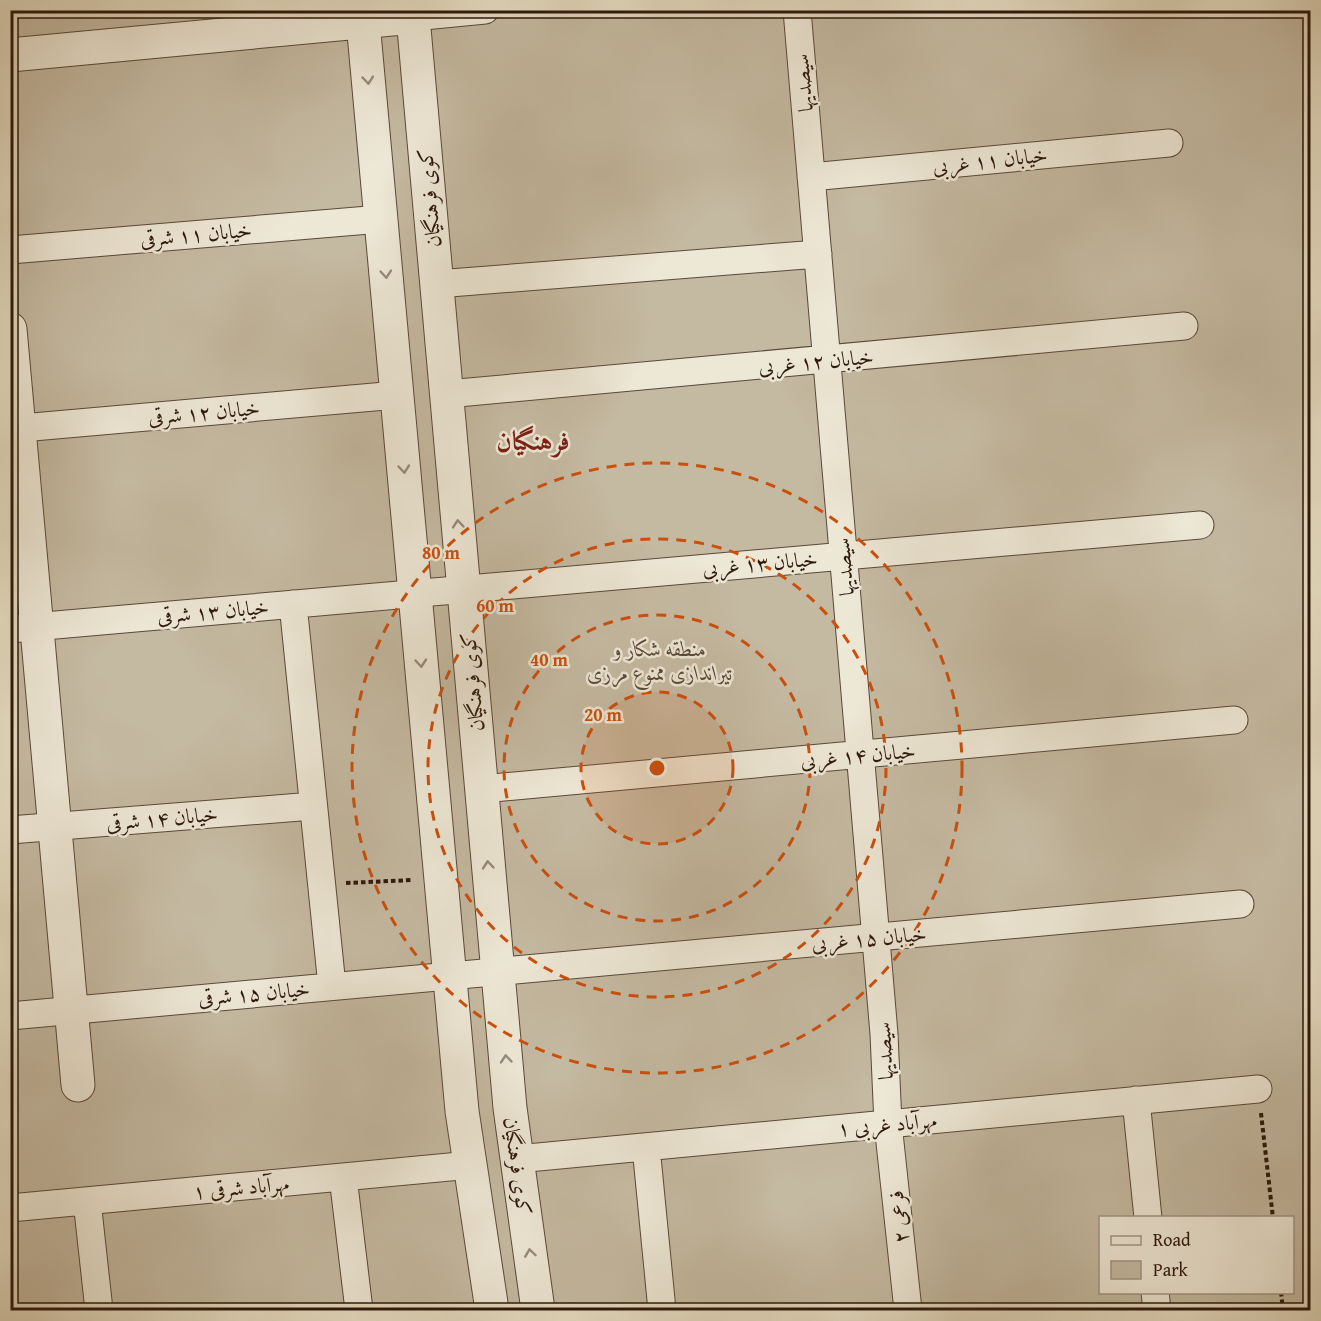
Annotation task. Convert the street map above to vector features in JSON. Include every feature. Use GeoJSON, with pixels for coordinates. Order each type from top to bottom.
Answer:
{"type":"FeatureCollection","features":[{"type":"Feature","properties":{"kind":"street"},"geometry":{"type":"LineString","coordinates":[[10,55],[485,10]]}},
{"type":"Feature","properties":{"kind":"street","name":"سیصدیها"},"geometry":{"type":"LineString","coordinates":[[797,10],[884,1034],[888,1124]]}},
{"type":"Feature","properties":{"kind":"street","name":"کوی فرهنگیان"},"geometry":{"type":"LineString","coordinates":[[413,17],[510,1108],[538,1311]]}},
{"type":"Feature","properties":{"kind":"street"},"geometry":{"type":"LineString","coordinates":[[363,22],[462,1111],[492,1311]]}},
{"type":"Feature","properties":{"kind":"street","name":"خیابان ۱۱ غربی"},"geometry":{"type":"LineString","coordinates":[[811,177],[1169,143]]}},
{"type":"Feature","properties":{"kind":"street","name":"خیابان ۱۱ شرقی"},"geometry":{"type":"LineString","coordinates":[[10,250],[381,219]]}},
{"type":"Feature","properties":{"kind":"street"},"geometry":{"type":"LineString","coordinates":[[436,284],[818,254]]}},
{"type":"Feature","properties":{"kind":"street","name":"خیابان ۱۲ غربی"},"geometry":{"type":"LineString","coordinates":[[447,394],[1184,327]]}},
{"type":"Feature","properties":{"kind":"street"},"geometry":{"type":"LineString","coordinates":[[10,329],[24,628],[55,827],[78,1085]]}},
{"type":"Feature","properties":{"kind":"street","name":"خیابان ۱۲ شرقی"},"geometry":{"type":"LineString","coordinates":[[15,429],[397,395]]}},
{"type":"Feature","properties":{"kind":"street","name":"خیابان ۱۳ غربی"},"geometry":{"type":"LineString","coordinates":[[415,594],[1200,525]]}},
{"type":"Feature","properties":{"kind":"street","name":"خیابان ۱۳ شرقی"},"geometry":{"type":"LineString","coordinates":[[24,628],[415,594]]}},
{"type":"Feature","properties":{"kind":"street"},"geometry":{"type":"LineString","coordinates":[[293,604],[332,986]]}},
{"type":"Feature","properties":{"kind":"street","name":"خیابان ۱۴ غربی"},"geometry":{"type":"LineString","coordinates":[[482,789],[1234,720]]}},
{"type":"Feature","properties":{"kind":"street","name":"خیابان ۱۴ شرقی"},"geometry":{"type":"LineString","coordinates":[[10,830],[313,806]]}},
{"type":"Feature","properties":{"kind":"street","name":"خیابان ۱۵ غربی"},"geometry":{"type":"LineString","coordinates":[[498,971],[1240,904]]}},
{"type":"Feature","properties":{"kind":"street","name":"خیابان ۱۵ شرقی"},"geometry":{"type":"LineString","coordinates":[[10,1016],[498,971]]}},
{"type":"Feature","properties":{"kind":"street","name":"مهرآباد غربی ۱"},"geometry":{"type":"LineString","coordinates":[[517,1159],[1258,1089]]}},
{"type":"Feature","properties":{"kind":"street"},"geometry":{"type":"LineString","coordinates":[[1136,1100],[1148,1216]]}},
{"type":"Feature","properties":{"kind":"street","name":"فرعی ۲"},"geometry":{"type":"LineString","coordinates":[[888,1124],[908,1311]]}},
{"type":"Feature","properties":{"kind":"street"},"geometry":{"type":"LineString","coordinates":[[646,1147],[662,1311]]}},
{"type":"Feature","properties":{"kind":"street"},"geometry":{"type":"LineString","coordinates":[[471,1166],[517,1159]]}},
{"type":"Feature","properties":{"kind":"street","name":"مهرآباد شرقی ١"},"geometry":{"type":"LineString","coordinates":[[10,1208],[471,1166]]}},
{"type":"Feature","properties":{"kind":"street"},"geometry":{"type":"LineString","coordinates":[[343,1177],[359,1311]]}},
{"type":"Feature","properties":{"kind":"street"},"geometry":{"type":"LineString","coordinates":[[87,1201],[99,1311]]}},
{"type":"Feature","properties":{"kind":"street"},"geometry":{"type":"LineString","coordinates":[[1155,1294],[1156,1311]]}},
{"type":"Feature","properties":{"kind":"path"},"geometry":{"type":"LineString","coordinates":[[321,884],[441,878]]}},
{"type":"Feature","properties":{"kind":"path"},"geometry":{"type":"LineString","coordinates":[[1258,1089],[1273,1216]]}},
{"type":"Feature","properties":{"kind":"path"},"geometry":{"type":"LineString","coordinates":[[1281,1294],[1283,1311]]}},
{"type":"Feature","properties":{"kind":"green space","name":"منطقه شکار و تیراندازی ممنوع مرزی"},"geometry":{"type":"Polygon","coordinates":[[[10,11],[1310,11],[1310,1310],[11,1310],[10,11]]]}},
{"type":"Feature","properties":{"kind":"district","name":"فرهنگیان"},"geometry":{"type":"Point","coordinates":[533,440]}}]}
